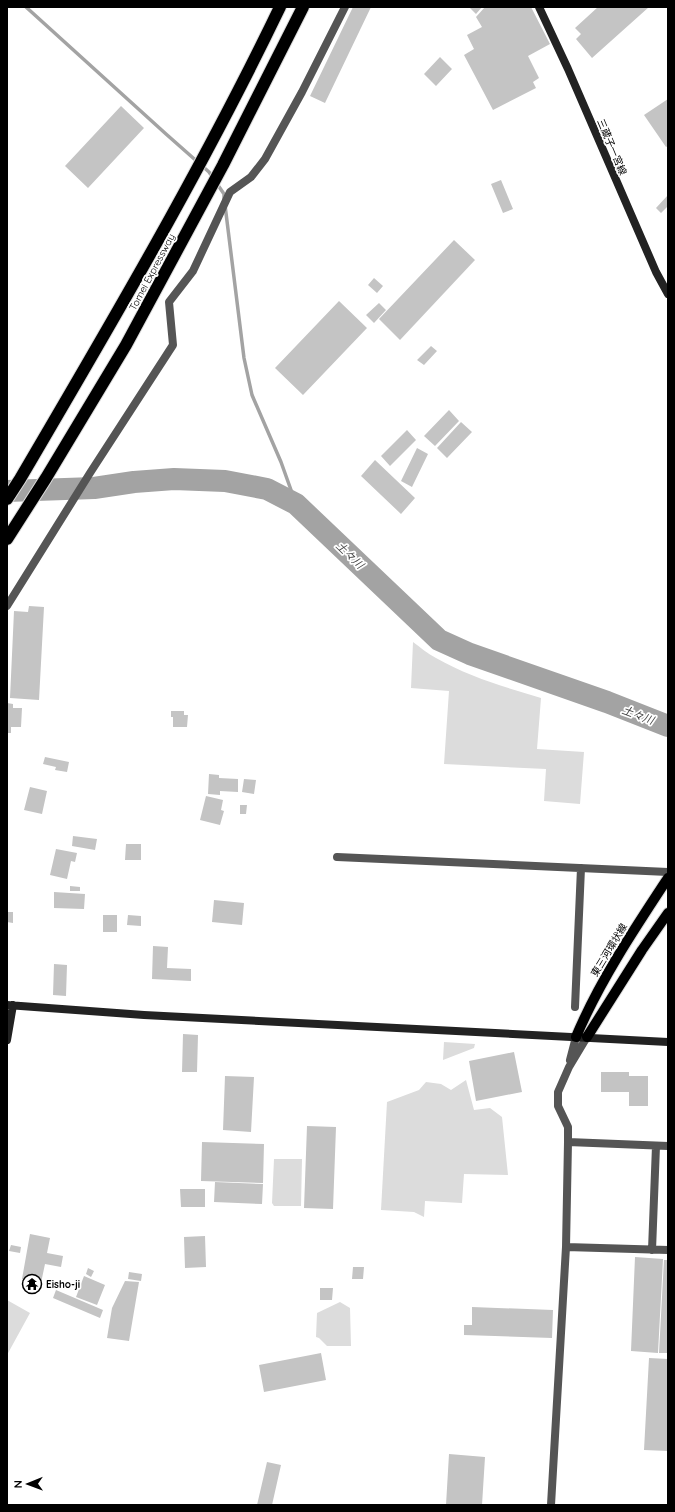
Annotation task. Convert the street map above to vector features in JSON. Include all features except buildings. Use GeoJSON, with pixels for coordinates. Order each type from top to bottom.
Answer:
{"type":"FeatureCollection","features":[{"type":"Feature","properties":{"kind":"highway","name":"Tomei Expressway"},"geometry":{"type":"LineString","coordinates":[[7,499],[131,288],[205,154],[280,7]]}},
{"type":"Feature","properties":{"kind":"highway","name":"Tomei Expressway"},"geometry":{"type":"LineString","coordinates":[[7,539],[32,501],[126,345],[222,165],[303,7]]}},
{"type":"Feature","properties":{"kind":"main road","name":"東三河環状線"},"geometry":{"type":"LineString","coordinates":[[576,1036],[597,992],[668,878]]}},
{"type":"Feature","properties":{"kind":"main road"},"geometry":{"type":"LineString","coordinates":[[587,1037],[642,950],[668,913]]}},
{"type":"Feature","properties":{"kind":"street"},"geometry":{"type":"LineString","coordinates":[[7,606],[86,479],[173,345],[169,302],[193,271],[230,192],[251,177],[265,160],[302,92],[345,7]]}},
{"type":"Feature","properties":{"kind":"street","name":"三蔵子一宮線"},"geometry":{"type":"LineString","coordinates":[[539,7],[568,69],[656,272],[668,294]]}},
{"type":"Feature","properties":{"kind":"street"},"geometry":{"type":"LineString","coordinates":[[337,857],[668,872]]}},
{"type":"Feature","properties":{"kind":"street"},"geometry":{"type":"LineString","coordinates":[[575,1007],[581,868]]}},
{"type":"Feature","properties":{"kind":"street"},"geometry":{"type":"LineString","coordinates":[[7,1040],[10,1005],[144,1015],[576,1036],[668,1042]]}},
{"type":"Feature","properties":{"kind":"street"},"geometry":{"type":"LineString","coordinates":[[569,1067],[576,1036]]}},
{"type":"Feature","properties":{"kind":"street"},"geometry":{"type":"LineString","coordinates":[[551,1505],[566,1246],[568,1142],[568,1127],[558,1106],[557,1099],[562,1079],[587,1037]]}},
{"type":"Feature","properties":{"kind":"street"},"geometry":{"type":"LineString","coordinates":[[568,1142],[668,1146]]}},
{"type":"Feature","properties":{"kind":"street"},"geometry":{"type":"LineString","coordinates":[[652,1250],[656,1146]]}},
{"type":"Feature","properties":{"kind":"street"},"geometry":{"type":"LineString","coordinates":[[566,1246],[668,1250]]}},
{"type":"Feature","properties":{"kind":"shaded area"},"geometry":{"type":"Polygon","coordinates":[[[413,642],[433,656],[461,671],[541,698],[537,749],[584,752],[580,804],[544,801],[546,769],[444,764],[449,691],[411,688],[413,642]]]}},
{"type":"Feature","properties":{"kind":"shaded area"},"geometry":{"type":"Polygon","coordinates":[[[444,1042],[475,1044],[474,1048],[443,1060],[444,1042]]]}},
{"type":"Feature","properties":{"kind":"shaded area"},"geometry":{"type":"Polygon","coordinates":[[[466,1080],[474,1110],[490,1108],[502,1117],[508,1175],[464,1174],[462,1203],[425,1201],[424,1217],[414,1212],[381,1210],[387,1102],[419,1090],[426,1082],[441,1084],[451,1090],[466,1080]]]}},
{"type":"Feature","properties":{"kind":"shaded area"},"geometry":{"type":"Polygon","coordinates":[[[274,1159],[302,1159],[301,1206],[274,1206],[272,1203],[274,1159]]]}},
{"type":"Feature","properties":{"kind":"shaded area"},"geometry":{"type":"Polygon","coordinates":[[[7,1300],[30,1313],[7,1355],[7,1300]]]}},
{"type":"Feature","properties":{"kind":"shaded area"},"geometry":{"type":"Polygon","coordinates":[[[340,1302],[350,1308],[351,1346],[327,1346],[316,1337],[317,1313],[340,1302]]]}},
{"type":"Feature","properties":{"kind":"waterway"},"geometry":{"type":"LineString","coordinates":[[26,7],[209,172],[224,194],[224,199]]}},
{"type":"Feature","properties":{"kind":"waterway"},"geometry":{"type":"LineString","coordinates":[[225,205],[244,358],[252,395],[281,462],[296,504]]}},
{"type":"Feature","properties":{"kind":"waterway","name":"土々川"},"geometry":{"type":"LineString","coordinates":[[7,491],[94,488],[134,482],[174,479],[225,481],[267,489],[296,504],[439,640],[470,654],[607,702],[668,726]]}},
{"type":"Feature","properties":{"kind":"place","name":"Eisho-ji"},"geometry":{"type":"Point","coordinates":[32,1284]}}]}
